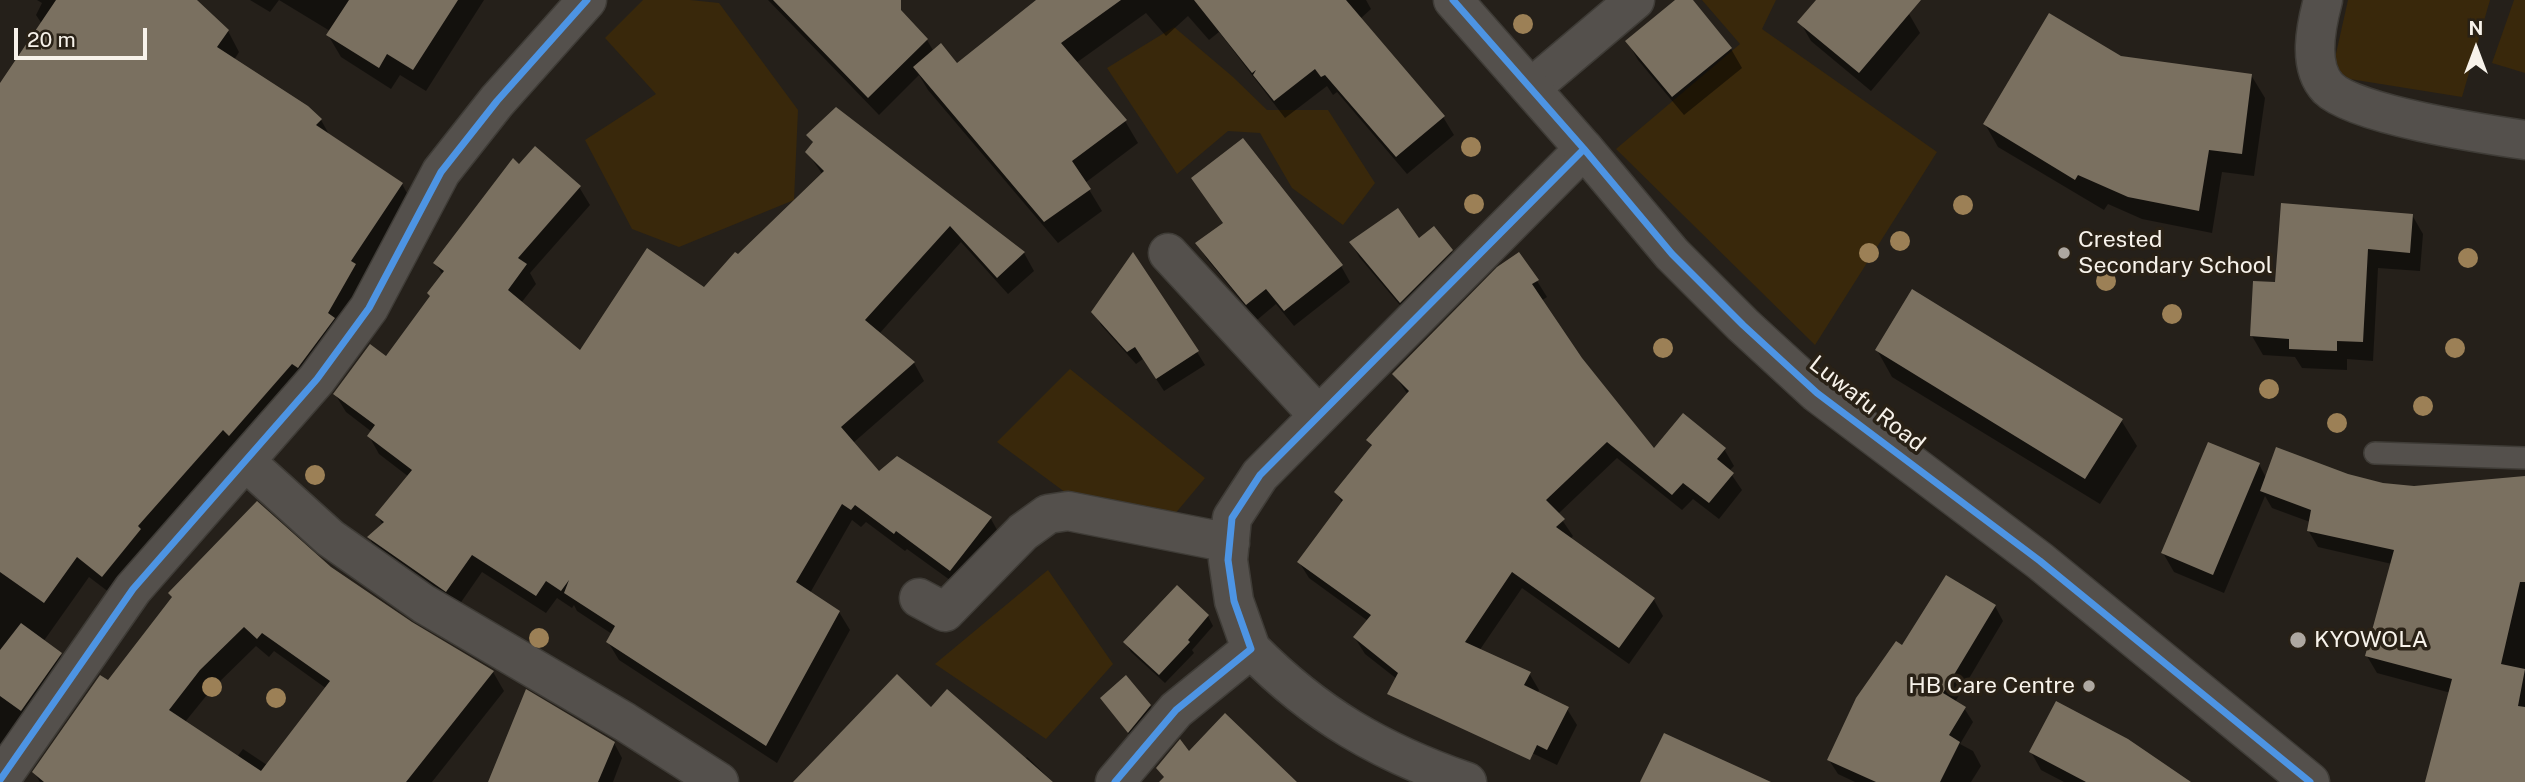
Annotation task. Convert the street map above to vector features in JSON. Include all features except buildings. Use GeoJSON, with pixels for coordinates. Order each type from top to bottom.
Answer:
{"type":"FeatureCollection","features":[{"type":"Feature","properties":{"kind":"street"},"geometry":{"type":"LineString","coordinates":[[0,780],[133,589],[317,379],[369,309],[441,172],[497,101],[587,0]]}},
{"type":"Feature","properties":{"kind":"street","name":"Luwafu Road"},"geometry":{"type":"LineString","coordinates":[[1453,0],[1672,254],[1743,325],[1817,393],[2040,561],[2301,779]]}},
{"type":"Feature","properties":{"kind":"street"},"geometry":{"type":"LineString","coordinates":[[1531,88],[1634,0]]}},
{"type":"Feature","properties":{"kind":"street"},"geometry":{"type":"LineString","coordinates":[[2323,0],[2315,39],[2318,71],[2328,88],[2347,101],[2373,110],[2470,132],[2525,140]]}},
{"type":"Feature","properties":{"kind":"street"},"geometry":{"type":"LineString","coordinates":[[1467,782],[1387,750],[1329,716],[1285,683],[1251,649],[1234,601],[1228,560],[1232,518],[1259,475],[1584,149]]}},
{"type":"Feature","properties":{"kind":"street"},"geometry":{"type":"LineString","coordinates":[[1168,253],[1318,415]]}},
{"type":"Feature","properties":{"kind":"street"},"geometry":{"type":"LineString","coordinates":[[245,461],[330,538],[414,596],[625,722],[719,782]]}},
{"type":"Feature","properties":{"kind":"street"},"geometry":{"type":"LineString","coordinates":[[919,598],[945,612],[1023,532],[1048,514],[1068,511],[1230,542]]}},
{"type":"Feature","properties":{"kind":"street"},"geometry":{"type":"LineString","coordinates":[[1115,782],[1176,710],[1251,649]]}},
{"type":"Feature","properties":{"kind":"lane"},"geometry":{"type":"LineString","coordinates":[[2375,453],[2525,458]]}},
{"type":"Feature","properties":{"kind":"shaded area"},"geometry":{"type":"Polygon","coordinates":[[[643,0],[719,3],[798,110],[794,200],[679,247],[632,229],[585,140],[656,94],[605,38],[643,0]]]}},
{"type":"Feature","properties":{"kind":"shaded area"},"geometry":{"type":"Polygon","coordinates":[[[1702,0],[1776,0],[1762,29],[1937,152],[1815,345],[1616,149],[1740,44],[1702,0]]]}},
{"type":"Feature","properties":{"kind":"shaded area"},"geometry":{"type":"Polygon","coordinates":[[[2348,0],[2490,0],[2462,97],[2331,76],[2348,0]]]}},
{"type":"Feature","properties":{"kind":"shaded area"},"geometry":{"type":"Polygon","coordinates":[[[2514,0],[2525,0],[2525,73],[2492,63],[2514,0]]]}},
{"type":"Feature","properties":{"kind":"shaded area"},"geometry":{"type":"Polygon","coordinates":[[[1174,27],[1267,110],[1328,110],[1375,183],[1343,225],[1292,188],[1260,133],[1228,131],[1177,174],[1107,68],[1174,27]]]}},
{"type":"Feature","properties":{"kind":"shaded area"},"geometry":{"type":"Polygon","coordinates":[[[1070,369],[1205,478],[1169,521],[1077,501],[997,442],[1070,369]]]}},
{"type":"Feature","properties":{"kind":"shaded area"},"geometry":{"type":"Polygon","coordinates":[[[1048,570],[1113,664],[1046,739],[935,664],[1048,570]]]}},
{"type":"Feature","properties":{"kind":"cycle path"},"geometry":{"type":"LineString","coordinates":[[0,780],[133,589],[317,379],[369,308],[441,172],[497,101],[587,0]]}},
{"type":"Feature","properties":{"kind":"cycle path"},"geometry":{"type":"LineString","coordinates":[[1453,0],[1672,254],[1743,325],[1817,393],[2040,561],[2310,782]]}},
{"type":"Feature","properties":{"kind":"cycle path"},"geometry":{"type":"LineString","coordinates":[[1115,782],[1176,710],[1251,649],[1234,601],[1228,560],[1232,518],[1260,475],[1584,149]]}},
{"type":"Feature","properties":{"kind":"place","name":"Crested Secondary School"},"geometry":{"type":"Point","coordinates":[2064,253]}},
{"type":"Feature","properties":{"kind":"place","name":"KYOWOLA"},"geometry":{"type":"Point","coordinates":[2298,640]}},
{"type":"Feature","properties":{"kind":"place","name":"HB Care Centre"},"geometry":{"type":"Point","coordinates":[2089,686]}}]}
